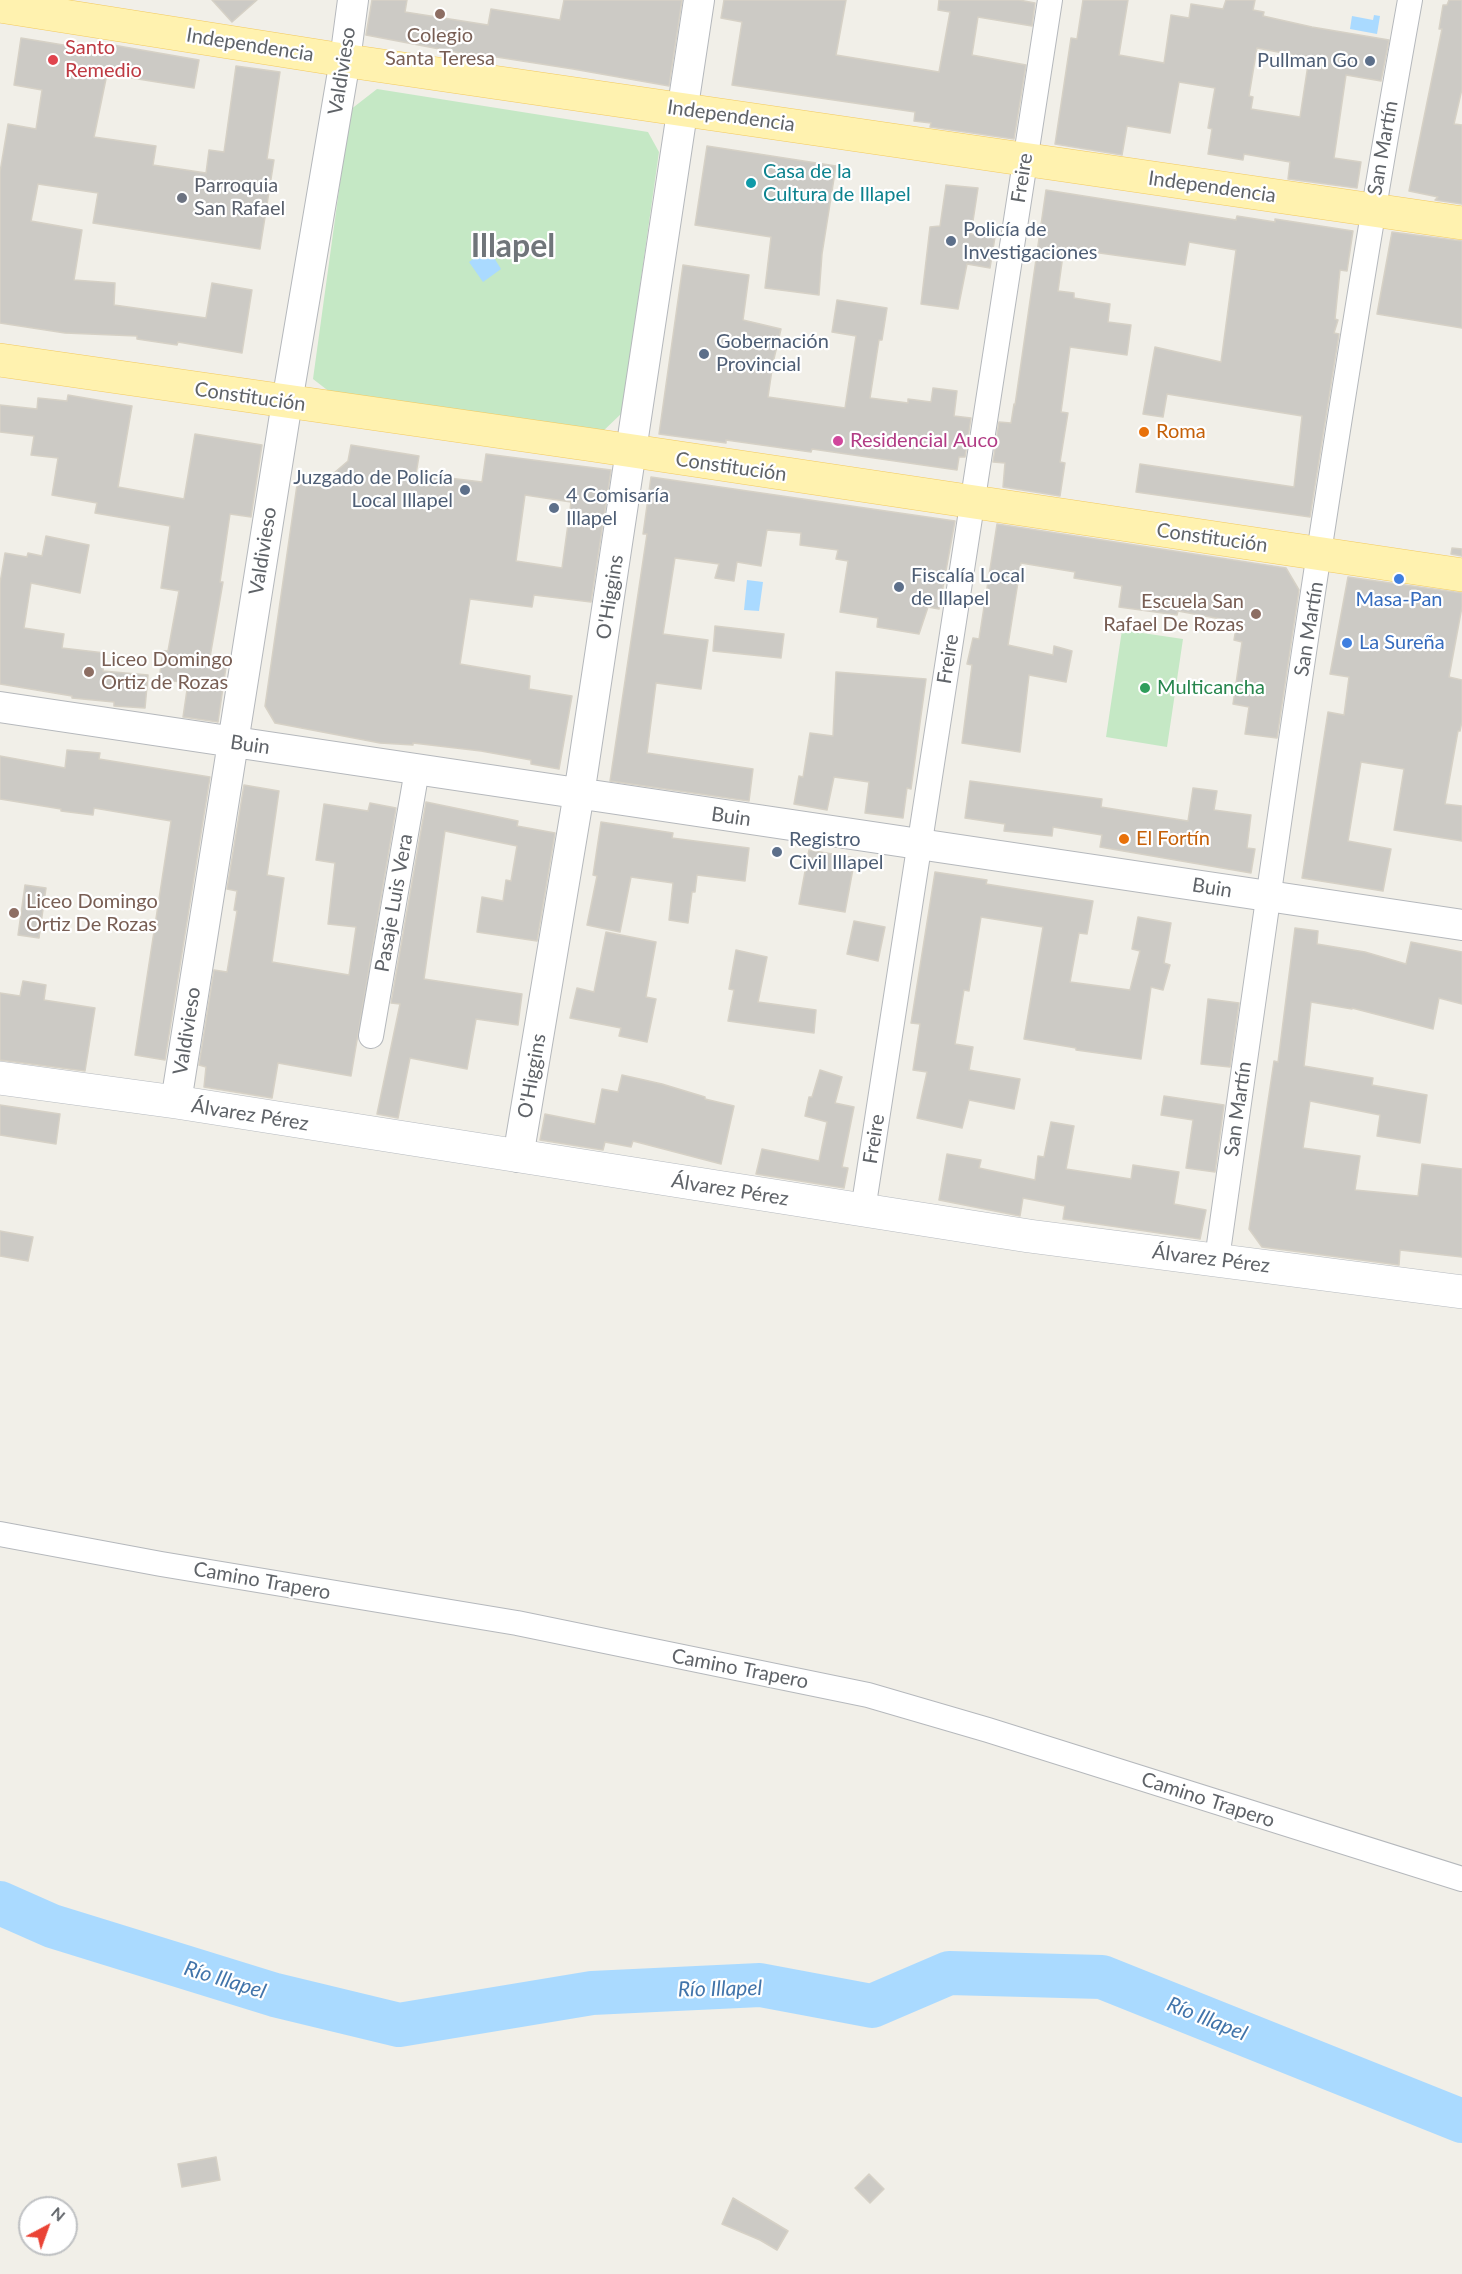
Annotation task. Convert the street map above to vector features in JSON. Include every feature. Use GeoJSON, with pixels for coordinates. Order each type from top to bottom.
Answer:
{"type":"FeatureCollection","features":[{"type":"Feature","properties":{"kind":"main road","name":"Independencia"},"geometry":{"type":"LineString","coordinates":[[0,6],[345,60],[1462,223]]}},
{"type":"Feature","properties":{"kind":"main road","name":"Constitución"},"geometry":{"type":"LineString","coordinates":[[0,360],[1462,575]]}},
{"type":"Feature","properties":{"kind":"main road","name":"Álvarez Pérez"},"geometry":{"type":"LineString","coordinates":[[0,1078],[176,1102],[1029,1236],[1462,1292]]}},
{"type":"Feature","properties":{"kind":"street","name":"Valdivieso"},"geometry":{"type":"LineString","coordinates":[[176,1102],[353,0]]}},
{"type":"Feature","properties":{"kind":"street","name":"O'Higgins"},"geometry":{"type":"LineString","coordinates":[[518,1157],[579,794],[699,0]]}},
{"type":"Feature","properties":{"kind":"street","name":"Freire"},"geometry":{"type":"LineString","coordinates":[[863,1210],[1050,0]]}},
{"type":"Feature","properties":{"kind":"street","name":"San Martín"},"geometry":{"type":"LineString","coordinates":[[1216,1259],[1268,897],[1372,210],[1410,0]]}},
{"type":"Feature","properties":{"kind":"street","name":"Buin"},"geometry":{"type":"LineString","coordinates":[[0,707],[1462,926]]}},
{"type":"Feature","properties":{"kind":"street","name":"Pasaje Luis Vera"},"geometry":{"type":"LineString","coordinates":[[371,1036],[417,770]]}},
{"type":"Feature","properties":{"kind":"street","name":"Camino Trapero"},"geometry":{"type":"LineString","coordinates":[[0,1534],[161,1564],[517,1623],[868,1695],[988,1730],[1462,1879]]}},
{"type":"Feature","properties":{"kind":"green space"},"geometry":{"type":"Polygon","coordinates":[[[377,89],[648,132],[659,152],[622,413],[600,434],[335,396],[313,379],[350,110],[377,89]]]}},
{"type":"Feature","properties":{"kind":"green space","name":"Multicancha"},"geometry":{"type":"Polygon","coordinates":[[[1122,630],[1183,639],[1167,747],[1106,737],[1122,630]]]}},
{"type":"Feature","properties":{"kind":"water"},"geometry":{"type":"Polygon","coordinates":[[[1374,15],[1380,16],[1377,34],[1350,29],[1352,16],[1373,20],[1374,15]]]}},
{"type":"Feature","properties":{"kind":"water"},"geometry":{"type":"Polygon","coordinates":[[[488,248],[501,269],[483,282],[469,262],[488,248]]]}},
{"type":"Feature","properties":{"kind":"water"},"geometry":{"type":"Polygon","coordinates":[[[747,580],[763,582],[759,611],[744,610],[747,580]]]}},
{"type":"Feature","properties":{"kind":"building"},"geometry":{"type":"Polygon","coordinates":[[[212,0],[257,0],[232,22],[212,0]]]}},
{"type":"Feature","properties":{"kind":"building"},"geometry":{"type":"Polygon","coordinates":[[[372,0],[407,0],[405,12],[488,25],[491,9],[560,20],[564,0],[682,0],[669,86],[471,53],[471,55],[366,35],[372,0]]]}},
{"type":"Feature","properties":{"kind":"building"},"geometry":{"type":"Polygon","coordinates":[[[724,0],[846,0],[836,55],[939,72],[950,12],[938,10],[939,0],[1019,0],[1035,3],[1032,26],[978,17],[972,55],[1026,65],[1014,139],[930,127],[931,123],[914,121],[915,112],[732,85],[742,22],[721,18],[724,0]]]}},
{"type":"Feature","properties":{"kind":"building"},"geometry":{"type":"Polygon","coordinates":[[[1083,0],[1128,0],[1119,55],[1164,63],[1171,15],[1189,18],[1191,4],[1223,9],[1226,0],[1255,0],[1253,10],[1264,12],[1263,16],[1389,40],[1381,81],[1346,75],[1334,158],[1361,162],[1357,188],[1288,179],[1290,162],[1244,154],[1243,160],[1208,154],[1212,129],[1208,128],[1215,88],[1179,82],[1170,133],[1127,126],[1122,155],[1055,144],[1071,38],[1077,39],[1083,0]],[[1257,48],[1249,96],[1253,97],[1251,109],[1300,117],[1309,58],[1257,48]]]}},
{"type":"Feature","properties":{"kind":"building"},"geometry":{"type":"Polygon","coordinates":[[[1449,0],[1462,0],[1462,89],[1454,124],[1462,125],[1462,204],[1435,200],[1438,197],[1409,191],[1442,29],[1439,29],[1443,5],[1447,5],[1449,0]]]}},
{"type":"Feature","properties":{"kind":"building"},"geometry":{"type":"Polygon","coordinates":[[[21,38],[112,53],[113,45],[199,60],[194,88],[107,74],[94,137],[156,146],[153,165],[206,173],[209,150],[224,152],[236,66],[280,72],[267,159],[274,160],[260,249],[93,223],[98,193],[38,184],[31,221],[82,230],[74,280],[115,283],[114,305],[206,318],[212,283],[252,290],[242,353],[178,342],[177,345],[137,339],[137,336],[65,333],[0,323],[0,172],[8,124],[36,129],[42,90],[14,85],[21,38]]]}},
{"type":"Feature","properties":{"kind":"building"},"geometry":{"type":"Polygon","coordinates":[[[707,146],[836,166],[822,254],[819,295],[765,288],[771,237],[695,225],[707,146]]]}},
{"type":"Feature","properties":{"kind":"building"},"geometry":{"type":"Polygon","coordinates":[[[946,185],[978,188],[971,234],[995,237],[990,268],[967,264],[958,309],[921,304],[930,227],[940,226],[946,185]]]}},
{"type":"Feature","properties":{"kind":"building"},"geometry":{"type":"Polygon","coordinates":[[[1046,190],[1236,220],[1237,216],[1275,222],[1275,219],[1353,231],[1347,271],[1340,270],[1335,319],[1338,320],[1334,333],[1339,334],[1310,517],[1136,492],[1140,464],[1294,487],[1302,416],[1167,394],[1163,417],[1143,414],[1155,347],[1221,362],[1236,250],[1189,242],[1185,265],[1064,248],[1058,291],[1074,293],[1074,298],[1110,304],[1108,322],[1131,325],[1127,355],[1070,347],[1061,412],[1068,413],[1060,462],[1065,463],[1060,496],[1003,487],[1005,463],[993,462],[999,422],[1011,423],[1015,405],[1046,190]]]}},
{"type":"Feature","properties":{"kind":"building"},"geometry":{"type":"Polygon","coordinates":[[[1392,232],[1462,241],[1462,328],[1377,314],[1392,232]]]}},
{"type":"Feature","properties":{"kind":"building"},"geometry":{"type":"Polygon","coordinates":[[[683,265],[749,275],[743,320],[781,329],[768,397],[845,408],[856,336],[832,332],[837,300],[887,308],[882,340],[879,340],[870,398],[908,403],[908,399],[931,402],[933,388],[957,391],[954,416],[971,418],[965,457],[959,457],[957,470],[812,449],[811,452],[726,440],[726,443],[659,434],[683,265]]]}},
{"type":"Feature","properties":{"kind":"building"},"geometry":{"type":"Polygon","coordinates":[[[68,395],[132,406],[118,487],[184,499],[195,434],[262,445],[251,517],[230,514],[220,582],[223,582],[210,657],[227,660],[218,722],[183,717],[188,683],[159,679],[163,651],[168,651],[179,591],[161,588],[170,526],[95,513],[97,503],[52,495],[58,458],[31,455],[34,436],[0,432],[0,405],[37,409],[38,398],[67,401],[68,395]]]}},
{"type":"Feature","properties":{"kind":"building"},"geometry":{"type":"Polygon","coordinates":[[[351,445],[419,456],[416,474],[482,482],[486,454],[611,470],[591,602],[534,595],[532,607],[470,599],[460,664],[530,676],[529,689],[572,696],[559,769],[531,764],[531,760],[481,751],[413,743],[413,745],[380,743],[275,723],[265,706],[298,478],[327,479],[348,461],[351,445]],[[525,495],[516,561],[562,568],[571,502],[525,495]]]}},
{"type":"Feature","properties":{"kind":"building"},"geometry":{"type":"Polygon","coordinates":[[[651,477],[955,521],[939,609],[928,607],[919,634],[877,627],[878,618],[840,612],[848,561],[836,559],[838,550],[800,545],[801,533],[767,530],[761,566],[737,562],[734,581],[715,578],[719,564],[675,558],[663,634],[708,640],[701,689],[656,683],[647,753],[753,769],[749,801],[610,781],[647,534],[643,534],[651,477]]]}},
{"type":"Feature","properties":{"kind":"building"},"geometry":{"type":"Polygon","coordinates":[[[997,524],[1286,568],[1299,590],[1277,738],[1245,734],[1249,707],[1233,704],[1242,642],[1234,640],[1237,622],[1178,611],[1177,615],[1119,607],[1122,586],[1074,578],[1075,572],[1021,563],[1008,645],[1053,655],[1054,646],[1072,651],[1066,682],[1029,675],[1020,752],[962,743],[972,665],[967,664],[973,638],[979,639],[997,524]]]}},
{"type":"Feature","properties":{"kind":"building"},"geometry":{"type":"Polygon","coordinates":[[[46,536],[89,545],[80,593],[31,583],[24,628],[64,634],[62,648],[105,653],[103,671],[148,675],[145,708],[114,706],[114,702],[72,698],[72,696],[0,684],[0,583],[5,553],[27,557],[28,553],[42,556],[46,536]]]}},
{"type":"Feature","properties":{"kind":"building"},"geometry":{"type":"Polygon","coordinates":[[[1452,548],[1462,549],[1462,556],[1451,554],[1452,548]]]}},
{"type":"Feature","properties":{"kind":"building"},"geometry":{"type":"Polygon","coordinates":[[[1348,577],[1462,593],[1462,607],[1449,677],[1462,680],[1462,721],[1460,731],[1458,731],[1445,804],[1462,806],[1462,841],[1394,830],[1404,769],[1361,762],[1348,841],[1391,849],[1383,891],[1302,878],[1328,712],[1344,715],[1349,677],[1330,674],[1348,577]]]}},
{"type":"Feature","properties":{"kind":"building"},"geometry":{"type":"Polygon","coordinates":[[[715,626],[784,634],[781,658],[713,651],[715,626]]]}},
{"type":"Feature","properties":{"kind":"building"},"geometry":{"type":"Polygon","coordinates":[[[836,672],[926,679],[911,789],[907,788],[903,818],[865,813],[869,782],[834,777],[827,810],[794,804],[799,776],[803,777],[810,733],[833,736],[836,672]]]}},
{"type":"Feature","properties":{"kind":"building"},"geometry":{"type":"Polygon","coordinates":[[[67,750],[100,753],[99,759],[210,777],[165,1060],[135,1055],[171,821],[94,808],[93,815],[61,811],[61,809],[0,799],[0,756],[65,768],[67,750]]]}},
{"type":"Feature","properties":{"kind":"building"},"geometry":{"type":"Polygon","coordinates":[[[970,781],[1102,799],[1101,807],[1188,821],[1193,788],[1217,791],[1214,810],[1251,815],[1247,848],[1255,849],[1251,873],[1100,847],[1102,835],[1053,827],[1052,836],[1004,831],[1005,824],[965,818],[970,781]]]}},
{"type":"Feature","properties":{"kind":"building"},"geometry":{"type":"Polygon","coordinates":[[[244,785],[279,791],[267,875],[284,878],[272,962],[349,975],[356,927],[328,924],[335,863],[316,860],[324,804],[368,811],[370,803],[396,808],[351,1076],[278,1063],[272,1098],[204,1087],[206,1067],[199,1065],[214,970],[227,972],[237,911],[234,910],[237,891],[227,889],[244,785]]]}},
{"type":"Feature","properties":{"kind":"building"},"geometry":{"type":"Polygon","coordinates":[[[426,802],[518,821],[517,826],[555,833],[537,941],[477,932],[482,897],[503,901],[506,880],[511,881],[517,846],[445,831],[424,979],[522,994],[518,1025],[476,1019],[467,1069],[410,1058],[398,1118],[377,1114],[400,1004],[391,1003],[426,802]]]}},
{"type":"Feature","properties":{"kind":"building"},"geometry":{"type":"Polygon","coordinates":[[[601,822],[673,833],[672,838],[749,848],[745,881],[697,875],[688,923],[669,920],[673,883],[631,877],[620,932],[587,925],[597,876],[593,875],[601,822]]]}},
{"type":"Feature","properties":{"kind":"building"},"geometry":{"type":"Polygon","coordinates":[[[809,850],[855,858],[845,912],[799,904],[809,850]]]}},
{"type":"Feature","properties":{"kind":"building"},"geometry":{"type":"Polygon","coordinates":[[[935,872],[987,880],[986,884],[1093,901],[1087,934],[1079,933],[1070,982],[1130,990],[1140,951],[1132,949],[1138,917],[1171,923],[1164,963],[1170,965],[1163,990],[1151,987],[1141,1059],[1076,1050],[1076,1048],[1024,1039],[1043,927],[981,917],[969,991],[964,990],[955,1044],[973,1047],[969,1070],[1020,1079],[1014,1109],[969,1100],[962,1128],[917,1118],[927,1072],[913,1070],[920,1024],[911,1023],[935,872]]]}},
{"type":"Feature","properties":{"kind":"building"},"geometry":{"type":"Polygon","coordinates":[[[25,885],[46,888],[39,938],[18,935],[25,885]]]}},
{"type":"Feature","properties":{"kind":"building"},"geometry":{"type":"Polygon","coordinates":[[[854,921],[885,927],[878,961],[847,954],[854,921]]]}},
{"type":"Feature","properties":{"kind":"building"},"geometry":{"type":"Polygon","coordinates":[[[1295,928],[1318,931],[1317,944],[1365,952],[1406,964],[1411,942],[1462,952],[1462,1004],[1439,998],[1433,1029],[1352,1008],[1311,1002],[1304,1066],[1373,1078],[1372,1085],[1427,1095],[1420,1143],[1377,1136],[1380,1115],[1310,1101],[1303,1148],[1360,1156],[1355,1190],[1418,1196],[1422,1164],[1462,1169],[1462,1257],[1400,1250],[1399,1265],[1262,1247],[1249,1229],[1274,1061],[1278,1062],[1295,928]]]}},
{"type":"Feature","properties":{"kind":"building"},"geometry":{"type":"Polygon","coordinates":[[[606,932],[656,942],[646,997],[656,999],[647,1042],[619,1036],[621,1028],[570,1018],[577,988],[594,992],[606,932]]]}},
{"type":"Feature","properties":{"kind":"building"},"geometry":{"type":"Polygon","coordinates":[[[736,950],[767,957],[758,1002],[816,1010],[814,1033],[728,1021],[734,990],[729,989],[736,950]]]}},
{"type":"Feature","properties":{"kind":"building"},"geometry":{"type":"Polygon","coordinates":[[[23,981],[46,985],[44,1000],[95,1008],[85,1071],[0,1060],[0,993],[20,996],[23,981]]]}},
{"type":"Feature","properties":{"kind":"building"},"geometry":{"type":"Polygon","coordinates":[[[1208,999],[1239,1003],[1230,1067],[1201,1064],[1208,999]]]}},
{"type":"Feature","properties":{"kind":"building"},"geometry":{"type":"Polygon","coordinates":[[[820,1070],[842,1077],[835,1103],[854,1107],[842,1167],[848,1168],[844,1188],[756,1174],[762,1149],[819,1161],[827,1122],[805,1116],[809,1097],[812,1097],[820,1070]]]}},
{"type":"Feature","properties":{"kind":"building"},"geometry":{"type":"Polygon","coordinates":[[[622,1075],[662,1084],[734,1106],[721,1164],[633,1141],[631,1147],[605,1142],[603,1150],[540,1140],[545,1114],[595,1124],[602,1089],[618,1092],[622,1075]]]}},
{"type":"Feature","properties":{"kind":"building"},"geometry":{"type":"Polygon","coordinates":[[[1164,1096],[1224,1105],[1215,1172],[1186,1168],[1193,1120],[1161,1115],[1164,1096]]]}},
{"type":"Feature","properties":{"kind":"building"},"geometry":{"type":"Polygon","coordinates":[[[0,1105],[60,1114],[56,1144],[0,1135],[0,1105]]]}},
{"type":"Feature","properties":{"kind":"building"},"geometry":{"type":"Polygon","coordinates":[[[1051,1122],[1074,1126],[1066,1169],[1131,1179],[1133,1165],[1179,1172],[1174,1204],[1206,1210],[1200,1239],[1063,1219],[1065,1206],[1023,1198],[1020,1216],[939,1200],[947,1154],[981,1160],[979,1168],[1035,1180],[1038,1156],[1044,1157],[1051,1122]]]}},
{"type":"Feature","properties":{"kind":"building"},"geometry":{"type":"Polygon","coordinates":[[[0,1231],[33,1237],[28,1261],[0,1256],[0,1231]]]}},
{"type":"Feature","properties":{"kind":"building"},"geometry":{"type":"Polygon","coordinates":[[[216,2157],[220,2180],[182,2187],[178,2164],[216,2157]]]}},
{"type":"Feature","properties":{"kind":"building"},"geometry":{"type":"Polygon","coordinates":[[[869,2174],[884,2189],[870,2203],[855,2188],[869,2174]]]}},
{"type":"Feature","properties":{"kind":"building"},"geometry":{"type":"Polygon","coordinates":[[[733,2198],[788,2231],[777,2250],[722,2224],[733,2198]]]}},
{"type":"Feature","properties":{"kind":"waterway","name":"Río Illapel"},"geometry":{"type":"LineString","coordinates":[[0,1903],[52,1926],[275,1995],[399,2025],[592,1993],[760,1985],[872,2006],[949,1973],[1102,1977],[1462,2121]]}},
{"type":"Feature","properties":{"kind":"place","name":"Colegio Santa Teresa"},"geometry":{"type":"Point","coordinates":[440,14]}},
{"type":"Feature","properties":{"kind":"place","name":"Santo Remedio"},"geometry":{"type":"Point","coordinates":[53,60]}},
{"type":"Feature","properties":{"kind":"place","name":"Pullman Go"},"geometry":{"type":"Point","coordinates":[1370,61]}},
{"type":"Feature","properties":{"kind":"place","name":"Casa de la Cultura de Illapel"},"geometry":{"type":"Point","coordinates":[751,183]}},
{"type":"Feature","properties":{"kind":"place","name":"Parroquia San Rafael"},"geometry":{"type":"Point","coordinates":[182,198]}},
{"type":"Feature","properties":{"kind":"place","name":"Policía de Investigaciones"},"geometry":{"type":"Point","coordinates":[951,241]}},
{"type":"Feature","properties":{"kind":"place","name":"Gobernación Provincial"},"geometry":{"type":"Point","coordinates":[704,354]}},
{"type":"Feature","properties":{"kind":"place","name":"Roma"},"geometry":{"type":"Point","coordinates":[1144,432]}},
{"type":"Feature","properties":{"kind":"place","name":"Residencial Auco"},"geometry":{"type":"Point","coordinates":[838,441]}},
{"type":"Feature","properties":{"kind":"place","name":"Juzgado de Policía Local Illapel"},"geometry":{"type":"Point","coordinates":[465,490]}},
{"type":"Feature","properties":{"kind":"place","name":"4 Comisaría Illapel"},"geometry":{"type":"Point","coordinates":[554,508]}},
{"type":"Feature","properties":{"kind":"place","name":"Masa-Pan"},"geometry":{"type":"Point","coordinates":[1399,579]}},
{"type":"Feature","properties":{"kind":"place","name":"Fiscalía Local de Illapel"},"geometry":{"type":"Point","coordinates":[899,587]}},
{"type":"Feature","properties":{"kind":"place","name":"Escuela San Rafael De Rozas"},"geometry":{"type":"Point","coordinates":[1256,614]}},
{"type":"Feature","properties":{"kind":"place","name":"La Sureña"},"geometry":{"type":"Point","coordinates":[1347,643]}},
{"type":"Feature","properties":{"kind":"place","name":"Liceo Domingo Ortiz de Rozas"},"geometry":{"type":"Point","coordinates":[89,672]}},
{"type":"Feature","properties":{"kind":"place","name":"Multicancha"},"geometry":{"type":"Point","coordinates":[1145,688]}},
{"type":"Feature","properties":{"kind":"place","name":"El Fortín"},"geometry":{"type":"Point","coordinates":[1124,839]}},
{"type":"Feature","properties":{"kind":"place","name":"Registro Civil Illapel"},"geometry":{"type":"Point","coordinates":[777,852]}},
{"type":"Feature","properties":{"kind":"place","name":"Liceo Domingo Ortiz De Rozas"},"geometry":{"type":"Point","coordinates":[14,913]}},
{"type":"Feature","properties":{"kind":"district","name":"Illapel"},"geometry":{"type":"Point","coordinates":[513,247]}}]}
